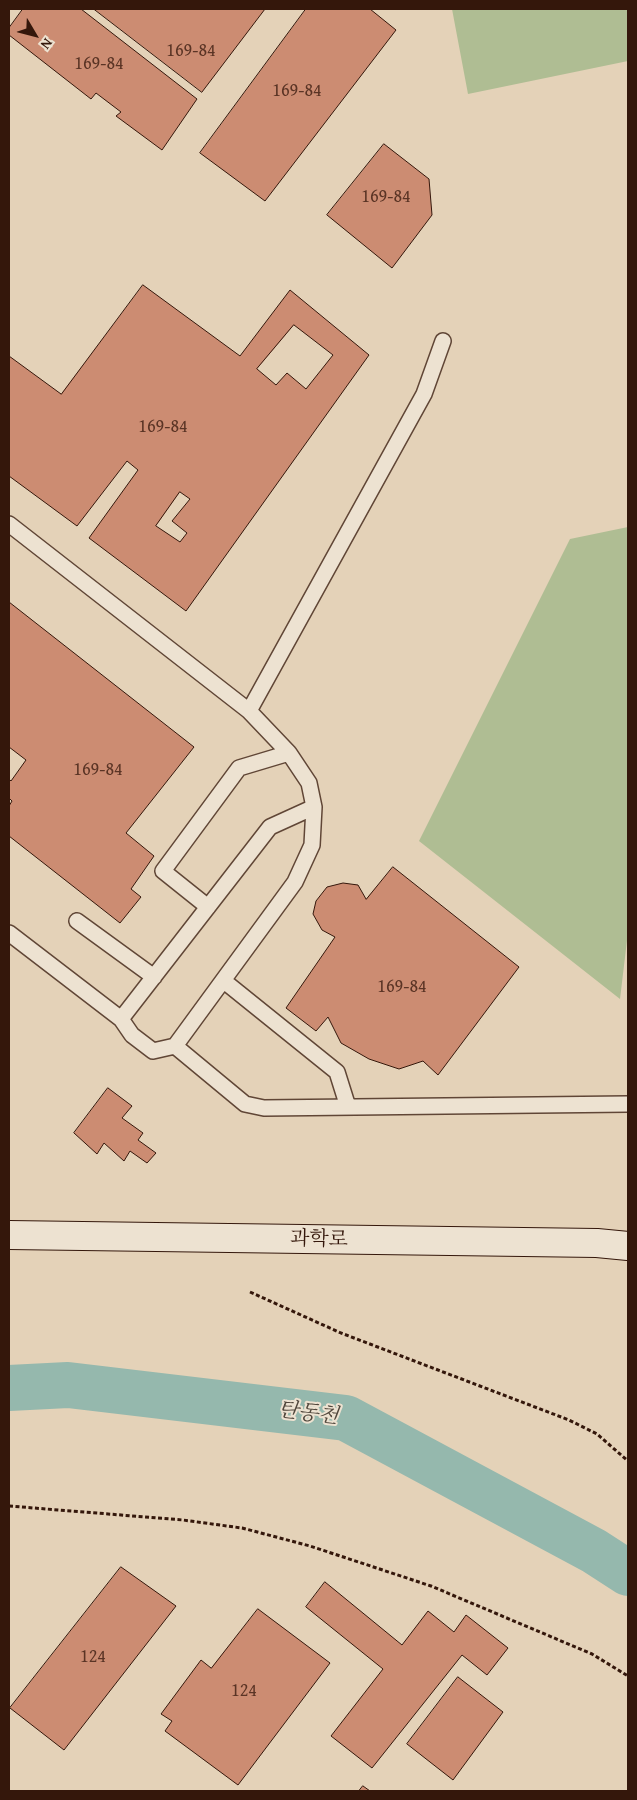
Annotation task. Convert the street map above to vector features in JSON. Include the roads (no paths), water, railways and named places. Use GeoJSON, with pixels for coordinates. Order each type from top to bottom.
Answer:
{"type":"FeatureCollection","features":[{"type":"Feature","properties":{"kind":"main road","name":"과학로"},"geometry":{"type":"LineString","coordinates":[[9,1235],[597,1243],[628,1246]]}},
{"type":"Feature","properties":{"kind":"lane"},"geometry":{"type":"LineString","coordinates":[[249,711],[424,394],[443,341]]}},
{"type":"Feature","properties":{"kind":"lane"},"geometry":{"type":"LineString","coordinates":[[9,524],[249,711],[289,753],[308,783],[314,807],[312,845],[295,882],[175,1046],[153,1051],[132,1035],[121,1019],[9,933]]}},
{"type":"Feature","properties":{"kind":"lane"},"geometry":{"type":"LineString","coordinates":[[208,906],[163,871],[239,768],[289,753]]}},
{"type":"Feature","properties":{"kind":"lane"},"geometry":{"type":"LineString","coordinates":[[121,1019],[270,827],[314,807]]}},
{"type":"Feature","properties":{"kind":"lane"},"geometry":{"type":"LineString","coordinates":[[77,921],[154,977]]}},
{"type":"Feature","properties":{"kind":"lane"},"geometry":{"type":"LineString","coordinates":[[224,980],[336,1072],[348,1107]]}},
{"type":"Feature","properties":{"kind":"lane"},"geometry":{"type":"LineString","coordinates":[[175,1046],[245,1104],[264,1108],[628,1104]]}},
{"type":"Feature","properties":{"kind":"waterway","name":"탄동천"},"geometry":{"type":"LineString","coordinates":[[9,1388],[68,1385],[346,1418],[594,1551],[628,1573]]}}]}
